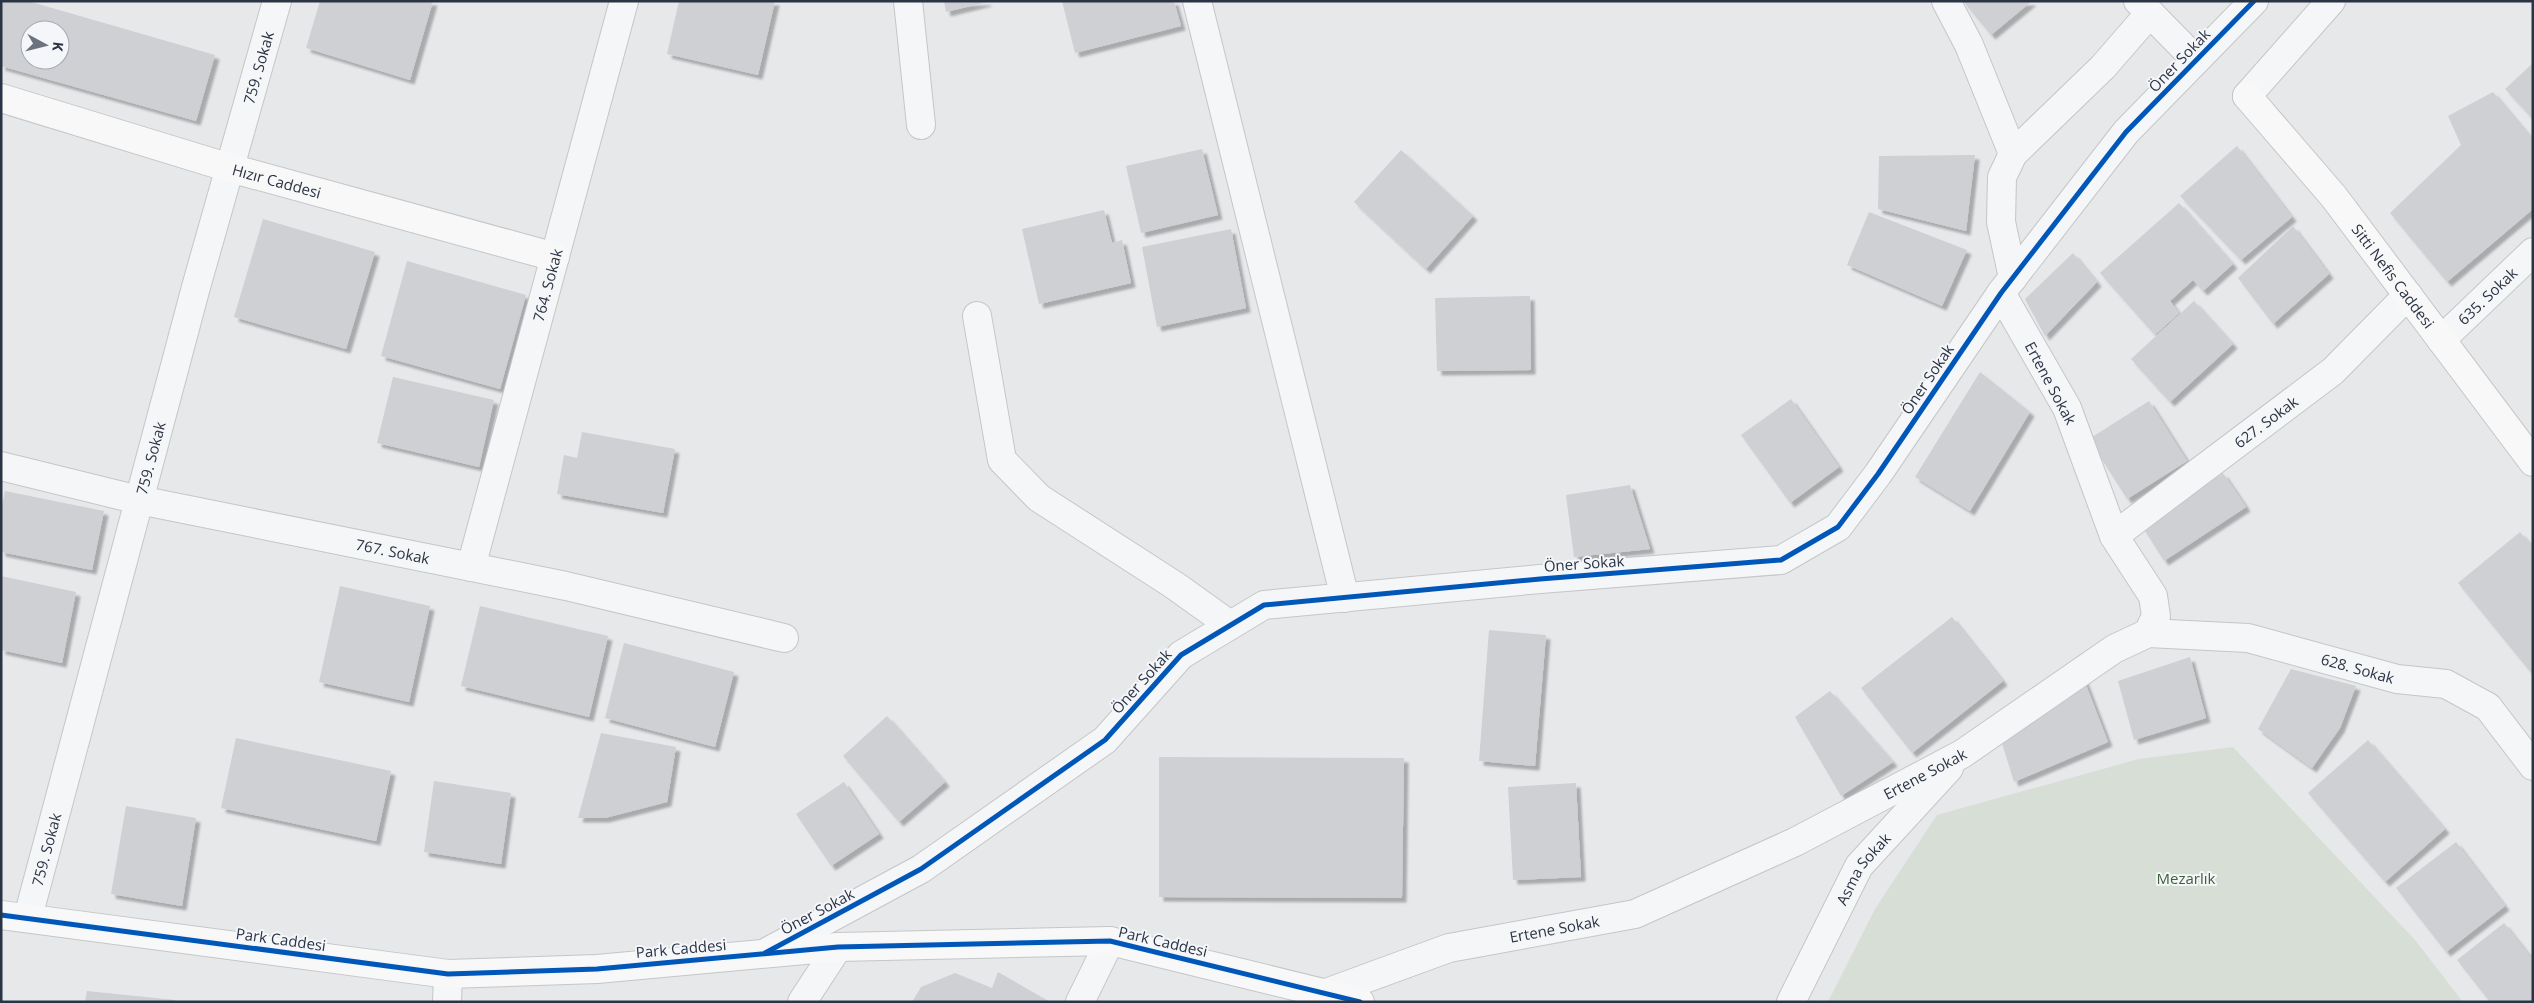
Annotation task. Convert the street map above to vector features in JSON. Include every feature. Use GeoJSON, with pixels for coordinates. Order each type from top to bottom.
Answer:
{"type":"FeatureCollection","features":[{"type":"Feature","properties":{"kind":"street","name":"759. Sokak"},"geometry":{"type":"LineString","coordinates":[[14,916],[139,500],[277,1]]}},
{"type":"Feature","properties":{"kind":"street","name":"764. Sokak"},"geometry":{"type":"LineString","coordinates":[[470,567],[624,1]]}},
{"type":"Feature","properties":{"kind":"street"},"geometry":{"type":"LineString","coordinates":[[908,1],[921,125]]}},
{"type":"Feature","properties":{"kind":"street"},"geometry":{"type":"LineString","coordinates":[[1197,1],[1345,598]]}},
{"type":"Feature","properties":{"kind":"street"},"geometry":{"type":"LineString","coordinates":[[1946,1],[1969,45],[2013,154],[2103,67],[2144,7],[2196,60]]}},
{"type":"Feature","properties":{"kind":"street","name":"Öner Sokak"},"geometry":{"type":"LineString","coordinates":[[765,953],[921,869],[1105,740],[1181,655],[1264,606],[1540,579],[1781,560],[1838,528],[1878,474],[2007,286],[2126,132],[2254,1]]}},
{"type":"Feature","properties":{"kind":"street","name":"Sitti Nefis Caddesi"},"geometry":{"type":"LineString","coordinates":[[2332,1],[2247,96],[2334,197],[2533,462]]}},
{"type":"Feature","properties":{"kind":"street","name":"Hızır Caddesi"},"geometry":{"type":"LineString","coordinates":[[1,98],[230,168],[555,256]]}},
{"type":"Feature","properties":{"kind":"street","name":"Ertene Sokak"},"geometry":{"type":"LineString","coordinates":[[1324,997],[1449,948],[1635,914],[1795,842],[1962,754],[2114,649],[2148,633],[2156,616],[2153,596],[2114,536],[2067,408],[2007,286],[2001,222],[2002,177],[2013,154]]}},
{"type":"Feature","properties":{"kind":"street","name":"635. Sokak"},"geometry":{"type":"LineString","coordinates":[[2441,340],[2533,252]]}},
{"type":"Feature","properties":{"kind":"street","name":"627. Sokak"},"geometry":{"type":"LineString","coordinates":[[2114,536],[2333,371],[2408,295]]}},
{"type":"Feature","properties":{"kind":"street"},"geometry":{"type":"LineString","coordinates":[[977,316],[1002,460],[1039,498],[1230,625]]}},
{"type":"Feature","properties":{"kind":"street","name":"767. Sokak"},"geometry":{"type":"LineString","coordinates":[[1,466],[139,500],[566,586],[784,638]]}},
{"type":"Feature","properties":{"kind":"street","name":"628. Sokak"},"geometry":{"type":"LineString","coordinates":[[2148,633],[2248,638],[2397,679],[2446,684],[2488,707],[2533,766]]}},
{"type":"Feature","properties":{"kind":"street","name":"Asma Sokak"},"geometry":{"type":"LineString","coordinates":[[1791,1002],[1859,866],[1962,754]]}},
{"type":"Feature","properties":{"kind":"street","name":"Park Caddesi"},"geometry":{"type":"LineString","coordinates":[[14,916],[448,974],[596,969],[838,947],[1110,941],[1324,997],[1360,1002]]}},
{"type":"Feature","properties":{"kind":"street"},"geometry":{"type":"LineString","coordinates":[[1080,1002],[1110,941]]}},
{"type":"Feature","properties":{"kind":"street"},"geometry":{"type":"LineString","coordinates":[[802,1002],[838,947]]}},
{"type":"Feature","properties":{"kind":"street"},"geometry":{"type":"LineString","coordinates":[[447,1002],[448,974]]}},
{"type":"Feature","properties":{"kind":"green space","name":"Mezarlık"},"geometry":{"type":"Polygon","coordinates":[[[2233,747],[2415,940],[2463,1002],[1828,1002],[1875,909],[1937,815],[2139,759],[2233,747]]]}},
{"type":"Feature","properties":{"kind":"building"},"geometry":{"type":"Polygon","coordinates":[[[1,1],[28,1],[215,55],[196,121],[1,66],[1,1]]]}},
{"type":"Feature","properties":{"kind":"building"},"geometry":{"type":"Polygon","coordinates":[[[320,1],[433,1],[410,80],[306,48],[320,1]]]}},
{"type":"Feature","properties":{"kind":"building"},"geometry":{"type":"Polygon","coordinates":[[[679,1],[775,1],[758,75],[667,54],[679,1]]]}},
{"type":"Feature","properties":{"kind":"building"},"geometry":{"type":"Polygon","coordinates":[[[944,1],[987,1],[987,2],[946,12],[944,1]]]}},
{"type":"Feature","properties":{"kind":"building"},"geometry":{"type":"Polygon","coordinates":[[[1062,1],[1174,1],[1181,26],[1075,53],[1062,1]]]}},
{"type":"Feature","properties":{"kind":"building"},"geometry":{"type":"Polygon","coordinates":[[[1963,1],[2032,1],[1991,35],[1963,1]]]}},
{"type":"Feature","properties":{"kind":"building"},"geometry":{"type":"Polygon","coordinates":[[[2533,63],[2533,119],[2505,89],[2533,63]]]}},
{"type":"Feature","properties":{"kind":"building"},"geometry":{"type":"Polygon","coordinates":[[[2493,92],[2533,140],[2533,209],[2447,282],[2390,213],[2461,145],[2448,116],[2493,92]]]}},
{"type":"Feature","properties":{"kind":"building"},"geometry":{"type":"Polygon","coordinates":[[[2237,146],[2292,217],[2241,260],[2180,196],[2237,146]]]}},
{"type":"Feature","properties":{"kind":"building"},"geometry":{"type":"Polygon","coordinates":[[[1202,149],[1218,215],[1141,233],[1126,166],[1202,149]]]}},
{"type":"Feature","properties":{"kind":"building"},"geometry":{"type":"Polygon","coordinates":[[[1401,150],[1473,216],[1426,269],[1354,202],[1401,150]]]}},
{"type":"Feature","properties":{"kind":"building"},"geometry":{"type":"Polygon","coordinates":[[[1975,155],[1966,231],[1878,209],[1879,156],[1975,155]]]}},
{"type":"Feature","properties":{"kind":"building"},"geometry":{"type":"Polygon","coordinates":[[[2179,203],[2233,264],[2203,291],[2193,280],[2170,301],[2179,313],[2155,335],[2100,273],[2179,203]]]}},
{"type":"Feature","properties":{"kind":"building"},"geometry":{"type":"Polygon","coordinates":[[[1104,210],[1112,243],[1122,240],[1131,283],[1039,304],[1022,229],[1104,210]]]}},
{"type":"Feature","properties":{"kind":"building"},"geometry":{"type":"Polygon","coordinates":[[[1869,212],[1967,250],[1942,306],[1847,265],[1869,212]]]}},
{"type":"Feature","properties":{"kind":"building"},"geometry":{"type":"Polygon","coordinates":[[[263,219],[375,252],[346,349],[234,317],[263,219]]]}},
{"type":"Feature","properties":{"kind":"building"},"geometry":{"type":"Polygon","coordinates":[[[2293,226],[2329,274],[2273,324],[2238,278],[2293,226]]]}},
{"type":"Feature","properties":{"kind":"building"},"geometry":{"type":"Polygon","coordinates":[[[1231,229],[1246,308],[1157,327],[1142,247],[1231,229]]]}},
{"type":"Feature","properties":{"kind":"building"},"geometry":{"type":"Polygon","coordinates":[[[2073,253],[2097,282],[2045,336],[2025,299],[2073,253]]]}},
{"type":"Feature","properties":{"kind":"building"},"geometry":{"type":"Polygon","coordinates":[[[407,261],[526,295],[500,389],[381,356],[407,261]]]}},
{"type":"Feature","properties":{"kind":"building"},"geometry":{"type":"Polygon","coordinates":[[[1530,296],[1531,370],[1437,371],[1435,298],[1530,296]]]}},
{"type":"Feature","properties":{"kind":"building"},"geometry":{"type":"Polygon","coordinates":[[[2194,301],[2233,344],[2170,402],[2131,359],[2194,301]]]}},
{"type":"Feature","properties":{"kind":"building"},"geometry":{"type":"Polygon","coordinates":[[[1980,372],[2030,412],[1970,511],[1915,477],[1980,372]]]}},
{"type":"Feature","properties":{"kind":"building"},"geometry":{"type":"Polygon","coordinates":[[[393,377],[494,400],[479,467],[377,443],[393,377]]]}},
{"type":"Feature","properties":{"kind":"building"},"geometry":{"type":"Polygon","coordinates":[[[1791,399],[1839,467],[1790,503],[1741,435],[1791,399]]]}},
{"type":"Feature","properties":{"kind":"building"},"geometry":{"type":"Polygon","coordinates":[[[2149,401],[2187,461],[2127,499],[2089,439],[2149,401]]]}},
{"type":"Feature","properties":{"kind":"building"},"geometry":{"type":"Polygon","coordinates":[[[582,432],[675,449],[663,513],[557,494],[564,455],[577,458],[582,432]]]}},
{"type":"Feature","properties":{"kind":"building"},"geometry":{"type":"Polygon","coordinates":[[[2223,473],[2246,507],[2164,561],[2142,526],[2223,473]]]}},
{"type":"Feature","properties":{"kind":"building"},"geometry":{"type":"Polygon","coordinates":[[[1630,485],[1650,549],[1574,557],[1566,495],[1630,485]]]}},
{"type":"Feature","properties":{"kind":"building"},"geometry":{"type":"Polygon","coordinates":[[[5,491],[104,511],[92,570],[1,552],[1,511],[5,491]]]}},
{"type":"Feature","properties":{"kind":"building"},"geometry":{"type":"Polygon","coordinates":[[[2520,532],[2533,548],[2533,675],[2458,583],[2520,532]]]}},
{"type":"Feature","properties":{"kind":"building"},"geometry":{"type":"Polygon","coordinates":[[[1,576],[76,592],[62,663],[1,650],[1,576]]]}},
{"type":"Feature","properties":{"kind":"building"},"geometry":{"type":"Polygon","coordinates":[[[340,586],[430,606],[409,702],[319,682],[340,586]]]}},
{"type":"Feature","properties":{"kind":"building"},"geometry":{"type":"Polygon","coordinates":[[[480,606],[608,636],[589,717],[461,686],[480,606]]]}},
{"type":"Feature","properties":{"kind":"building"},"geometry":{"type":"Polygon","coordinates":[[[1952,617],[2003,681],[1912,753],[1861,688],[1952,617]]]}},
{"type":"Feature","properties":{"kind":"building"},"geometry":{"type":"Polygon","coordinates":[[[1489,630],[1546,635],[1535,766],[1479,761],[1489,630]]]}},
{"type":"Feature","properties":{"kind":"building"},"geometry":{"type":"Polygon","coordinates":[[[624,643],[734,672],[715,747],[605,718],[624,643]]]}},
{"type":"Feature","properties":{"kind":"building"},"geometry":{"type":"Polygon","coordinates":[[[2190,657],[2206,718],[2134,740],[2118,681],[2190,657]]]}},
{"type":"Feature","properties":{"kind":"building"},"geometry":{"type":"Polygon","coordinates":[[[2291,669],[2356,686],[2340,728],[2312,768],[2258,729],[2291,669]]]}},
{"type":"Feature","properties":{"kind":"building"},"geometry":{"type":"Polygon","coordinates":[[[2083,677],[2108,742],[2014,782],[2001,740],[2083,677]]]}},
{"type":"Feature","properties":{"kind":"building"},"geometry":{"type":"Polygon","coordinates":[[[1830,691],[1893,762],[1841,796],[1795,717],[1830,691]]]}},
{"type":"Feature","properties":{"kind":"building"},"geometry":{"type":"Polygon","coordinates":[[[887,716],[945,782],[899,822],[843,756],[887,716]]]}},
{"type":"Feature","properties":{"kind":"building"},"geometry":{"type":"Polygon","coordinates":[[[601,733],[676,747],[667,802],[605,818],[578,818],[601,733]]]}},
{"type":"Feature","properties":{"kind":"building"},"geometry":{"type":"Polygon","coordinates":[[[236,738],[391,771],[376,841],[221,808],[236,738]]]}},
{"type":"Feature","properties":{"kind":"building"},"geometry":{"type":"Polygon","coordinates":[[[2368,740],[2445,829],[2385,882],[2308,793],[2368,740]]]}},
{"type":"Feature","properties":{"kind":"building"},"geometry":{"type":"Polygon","coordinates":[[[1159,757],[1404,758],[1402,898],[1159,897],[1159,757]]]}},
{"type":"Feature","properties":{"kind":"building"},"geometry":{"type":"Polygon","coordinates":[[[434,781],[511,793],[501,864],[424,852],[434,781]]]}},
{"type":"Feature","properties":{"kind":"building"},"geometry":{"type":"Polygon","coordinates":[[[844,782],[879,834],[831,866],[796,814],[844,782]]]}},
{"type":"Feature","properties":{"kind":"building"},"geometry":{"type":"Polygon","coordinates":[[[1576,783],[1581,877],[1513,880],[1508,787],[1576,783]]]}},
{"type":"Feature","properties":{"kind":"building"},"geometry":{"type":"Polygon","coordinates":[[[126,806],[196,818],[182,906],[111,894],[126,806]]]}},
{"type":"Feature","properties":{"kind":"building"},"geometry":{"type":"Polygon","coordinates":[[[2456,842],[2505,906],[2446,952],[2396,888],[2456,842]]]}},
{"type":"Feature","properties":{"kind":"building"},"geometry":{"type":"Polygon","coordinates":[[[2504,923],[2533,960],[2533,1002],[2490,1002],[2457,960],[2504,923]]]}},
{"type":"Feature","properties":{"kind":"building"},"geometry":{"type":"Polygon","coordinates":[[[998,972],[1050,1002],[912,1002],[921,987],[955,973],[992,988],[998,972]]]}},
{"type":"Feature","properties":{"kind":"building"},"geometry":{"type":"Polygon","coordinates":[[[87,991],[175,1000],[175,1002],[85,1002],[87,991]]]}},
{"type":"Feature","properties":{"kind":"cycle path"},"geometry":{"type":"LineString","coordinates":[[765,953],[921,869],[1105,740],[1181,655],[1264,605],[1540,579],[1781,560],[1838,527],[1878,474],[2001,293],[2126,132],[2254,1]]}},
{"type":"Feature","properties":{"kind":"cycle path"},"geometry":{"type":"LineString","coordinates":[[1,915],[448,974],[597,969],[838,947],[1110,941],[1360,1002]]}}]}
